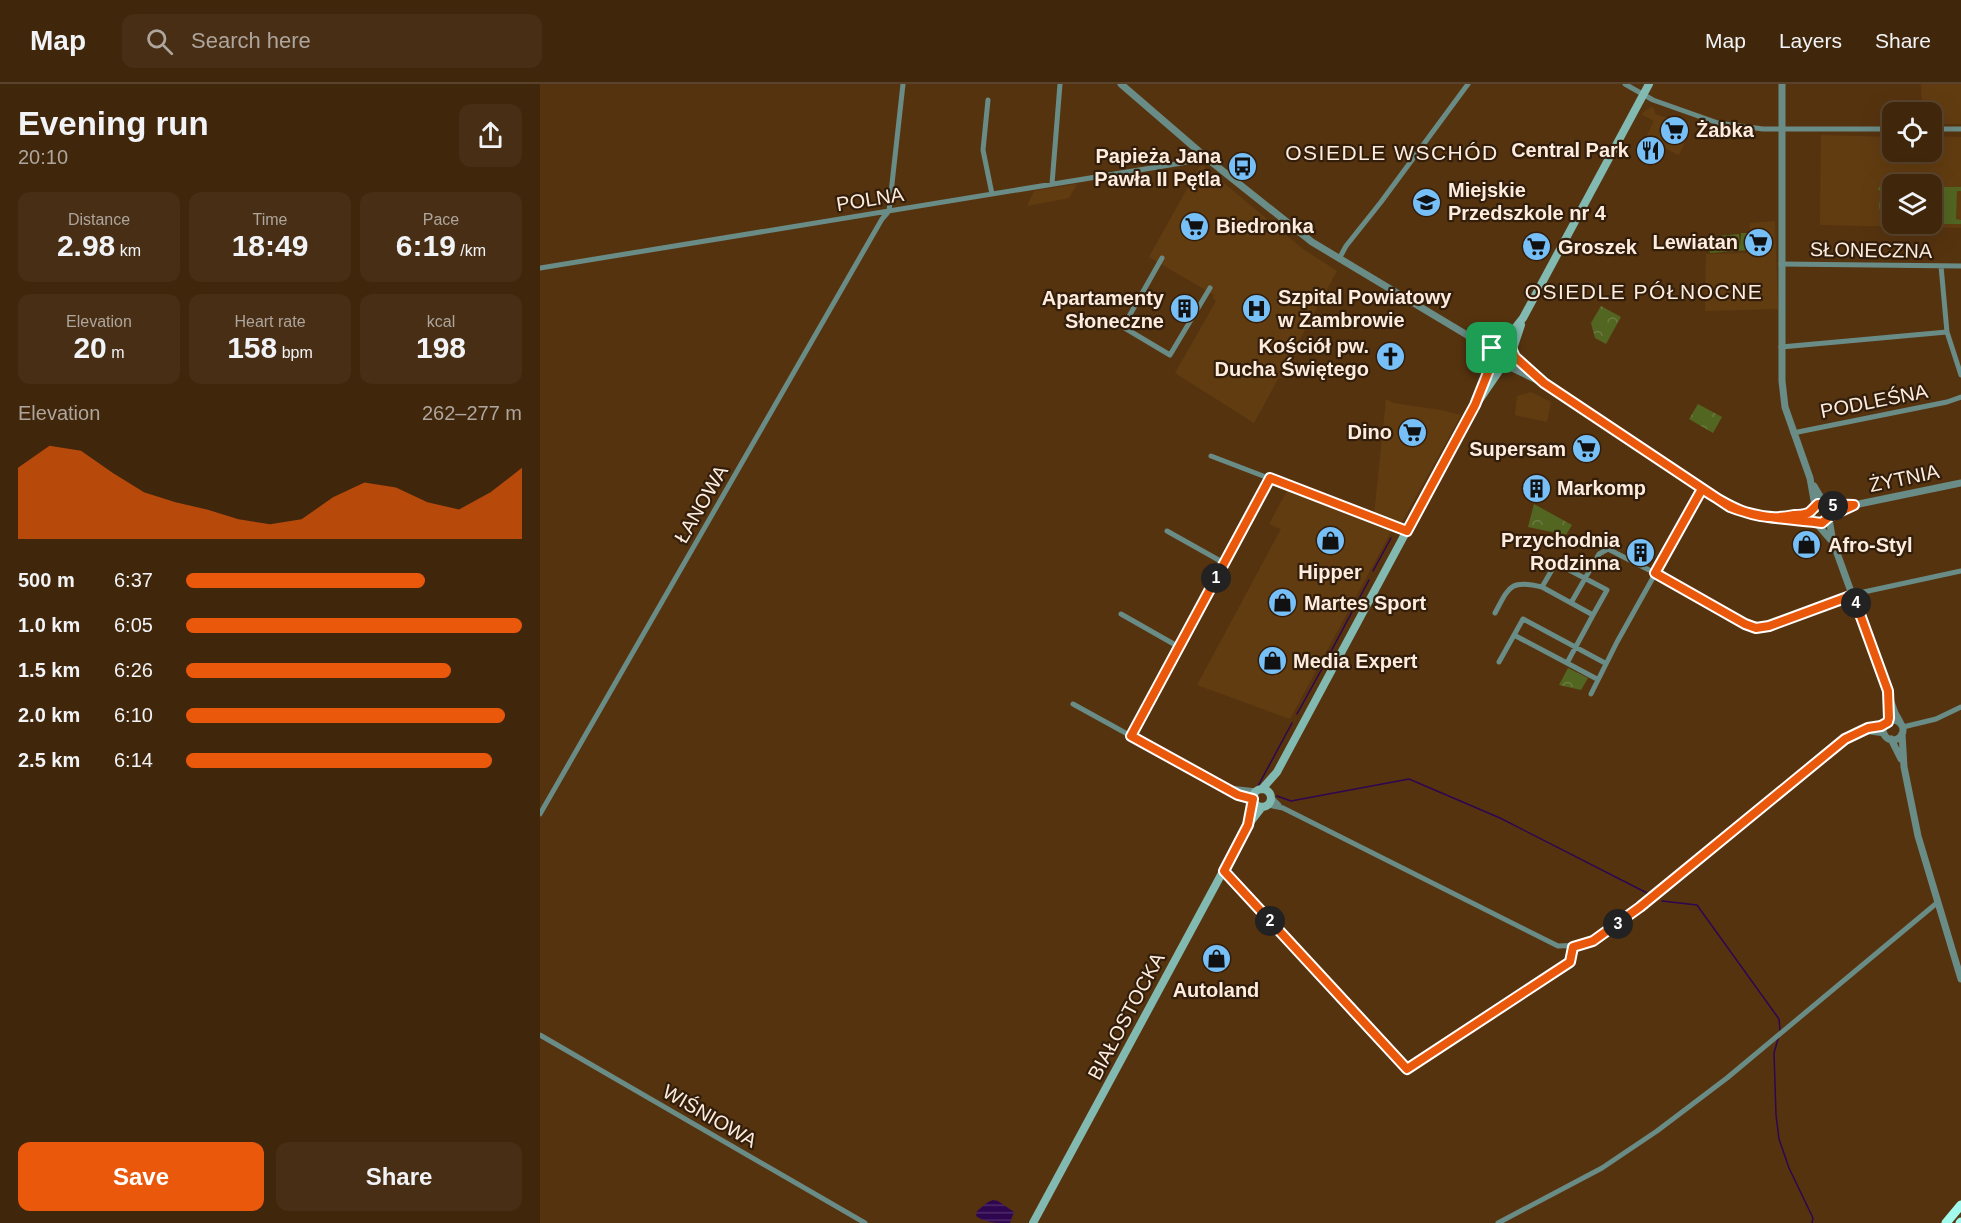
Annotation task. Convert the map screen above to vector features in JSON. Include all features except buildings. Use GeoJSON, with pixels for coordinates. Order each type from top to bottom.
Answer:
{"type":"FeatureCollection","features":[{"type":"Feature","properties":{"kind":"highway"},"geometry":{"type":"LineString","coordinates":[[1946,1223],[1961,1205]]}},
{"type":"Feature","properties":{"kind":"main road"},"geometry":{"type":"LineString","coordinates":[[1523,318],[1499,344],[1514,353],[1523,318],[1649,84]]}},
{"type":"Feature","properties":{"kind":"main road","name":"BIAŁOSTOCKA"},"geometry":{"type":"LineString","coordinates":[[1248,825],[1268,801],[1277,772],[1475,405],[1491,358],[1499,344]]}},
{"type":"Feature","properties":{"kind":"main road","name":"BIAŁOSTOCKA"},"geometry":{"type":"LineString","coordinates":[[1475,405],[1514,353]]}},
{"type":"Feature","properties":{"kind":"main road"},"geometry":{"type":"LineString","coordinates":[[1491,358],[1505,367]]}},
{"type":"Feature","properties":{"kind":"main road","name":"BIAŁOSTOCKA"},"geometry":{"type":"LineString","coordinates":[[1033,1223],[1224,871],[1248,825],[1257,795],[1277,772]]}},
{"type":"Feature","properties":{"kind":"main road"},"geometry":{"type":"LineString","coordinates":[[1268,791],[1268,801],[1257,795],[1268,791]]}},
{"type":"Feature","properties":{"kind":"street"},"geometry":{"type":"LineString","coordinates":[[889,211],[903,84]]}},
{"type":"Feature","properties":{"kind":"street"},"geometry":{"type":"LineString","coordinates":[[1052,184],[1060,84]]}},
{"type":"Feature","properties":{"kind":"street"},"geometry":{"type":"LineString","coordinates":[[1121,84],[1299,233],[1467,335],[1491,358]]}},
{"type":"Feature","properties":{"kind":"street"},"geometry":{"type":"LineString","coordinates":[[1339,259],[1346,246],[1382,202],[1468,84]]}},
{"type":"Feature","properties":{"kind":"street"},"geometry":{"type":"LineString","coordinates":[[1625,84],[1643,96],[1718,123],[1782,130],[1882,129]]}},
{"type":"Feature","properties":{"kind":"street"},"geometry":{"type":"LineString","coordinates":[[1782,84],[1781,346],[1785,407],[1810,478],[1830,510],[1833,542],[1901,728],[1904,767],[1918,836],[1961,979]]}},
{"type":"Feature","properties":{"kind":"street"},"geometry":{"type":"LineString","coordinates":[[988,100],[983,150],[992,194]]}},
{"type":"Feature","properties":{"kind":"street"},"geometry":{"type":"LineString","coordinates":[[1942,129],[1961,129]]}},
{"type":"Feature","properties":{"kind":"street","name":"POLNA"},"geometry":{"type":"LineString","coordinates":[[540,268],[1190,162],[1201,153]]}},
{"type":"Feature","properties":{"kind":"street","name":"ŁANOWA"},"geometry":{"type":"LineString","coordinates":[[540,814],[882,219],[889,211]]}},
{"type":"Feature","properties":{"kind":"street"},"geometry":{"type":"LineString","coordinates":[[1162,258],[1123,327],[1170,355],[1210,288]]}},
{"type":"Feature","properties":{"kind":"street","name":"SŁONECZNA"},"geometry":{"type":"LineString","coordinates":[[1781,264],[1961,266]]}},
{"type":"Feature","properties":{"kind":"street"},"geometry":{"type":"LineString","coordinates":[[1941,266],[1947,332],[1961,375]]}},
{"type":"Feature","properties":{"kind":"street"},"geometry":{"type":"LineString","coordinates":[[1781,346],[1947,332]]}},
{"type":"Feature","properties":{"kind":"street"},"geometry":{"type":"LineString","coordinates":[[1467,335],[1499,344]]}},
{"type":"Feature","properties":{"kind":"street"},"geometry":{"type":"LineString","coordinates":[[1514,353],[1544,383],[1730,507],[1761,517],[1795,521],[1822,523],[1829,517]]}},
{"type":"Feature","properties":{"kind":"street"},"geometry":{"type":"LineString","coordinates":[[1505,367],[1544,383]]}},
{"type":"Feature","properties":{"kind":"street","name":"PODLEŚNA"},"geometry":{"type":"LineString","coordinates":[[1793,433],[1947,402],[1961,397]]}},
{"type":"Feature","properties":{"kind":"street"},"geometry":{"type":"LineString","coordinates":[[1211,456],[1407,531]]}},
{"type":"Feature","properties":{"kind":"street"},"geometry":{"type":"LineString","coordinates":[[1131,736],[1270,478]]}},
{"type":"Feature","properties":{"kind":"street"},"geometry":{"type":"LineString","coordinates":[[1810,478],[1812,517],[1833,542]]}},
{"type":"Feature","properties":{"kind":"street","name":"ŻYTNIA"},"geometry":{"type":"LineString","coordinates":[[1826,505],[1854,505],[1961,483]]}},
{"type":"Feature","properties":{"kind":"street"},"geometry":{"type":"LineString","coordinates":[[1591,694],[1605,663],[1702,489]]}},
{"type":"Feature","properties":{"kind":"street"},"geometry":{"type":"LineString","coordinates":[[1783,518],[1826,505]]}},
{"type":"Feature","properties":{"kind":"street","name":"ŻYTNIA"},"geometry":{"type":"LineString","coordinates":[[1829,517],[1854,505]]}},
{"type":"Feature","properties":{"kind":"street"},"geometry":{"type":"LineString","coordinates":[[1167,531],[1224,563]]}},
{"type":"Feature","properties":{"kind":"street"},"geometry":{"type":"LineString","coordinates":[[1571,603],[1599,554],[1608,549],[1756,628],[1769,626],[1853,595],[1961,571]]}},
{"type":"Feature","properties":{"kind":"street"},"geometry":{"type":"LineString","coordinates":[[1542,587],[1556,563],[1607,590],[1567,663]]}},
{"type":"Feature","properties":{"kind":"street"},"geometry":{"type":"LineString","coordinates":[[1495,613],[1506,593],[1514,585],[1528,583],[1542,587],[1593,615]]}},
{"type":"Feature","properties":{"kind":"street"},"geometry":{"type":"LineString","coordinates":[[1121,614],[1179,646]]}},
{"type":"Feature","properties":{"kind":"street"},"geometry":{"type":"LineString","coordinates":[[1498,662],[1523,620],[1605,663]]}},
{"type":"Feature","properties":{"kind":"street"},"geometry":{"type":"LineString","coordinates":[[1514,635],[1597,679]]}},
{"type":"Feature","properties":{"kind":"street"},"geometry":{"type":"LineString","coordinates":[[1888,691],[1887,723],[1884,730],[1904,767]]}},
{"type":"Feature","properties":{"kind":"street"},"geometry":{"type":"LineString","coordinates":[[1073,704],[1238,795],[1257,795]]}},
{"type":"Feature","properties":{"kind":"street"},"geometry":{"type":"LineString","coordinates":[[1901,728],[1936,719],[1961,707]]}},
{"type":"Feature","properties":{"kind":"street"},"geometry":{"type":"LineString","coordinates":[[1268,801],[1558,946],[1573,947],[1593,941],[1609,931],[1845,739],[1863,730],[1894,720],[1901,728]]}},
{"type":"Feature","properties":{"kind":"street"},"geometry":{"type":"LineString","coordinates":[[1863,730],[1897,738],[1901,728]]}},
{"type":"Feature","properties":{"kind":"street"},"geometry":{"type":"LineString","coordinates":[[1224,871],[1407,1069],[1570,962],[1573,947]]}},
{"type":"Feature","properties":{"kind":"street"},"geometry":{"type":"LineString","coordinates":[[1498,1223],[1602,1168],[1657,1131],[1727,1078],[1938,902]]}},
{"type":"Feature","properties":{"kind":"street","name":"WIŚNIOWA"},"geometry":{"type":"LineString","coordinates":[[540,1035],[865,1223]]}},
{"type":"Feature","properties":{"kind":"shaded area"},"geometry":{"type":"Polygon","coordinates":[[[1921,84],[1961,84],[1961,124],[1942,124],[1942,102],[1922,102],[1921,84]]]}},
{"type":"Feature","properties":{"kind":"shaded area"},"geometry":{"type":"Polygon","coordinates":[[[1651,107],[1654,108],[1655,114],[1689,124],[1690,132],[1679,155],[1645,139],[1654,121],[1641,114],[1651,107]]]}},
{"type":"Feature","properties":{"kind":"shaded area"},"geometry":{"type":"Polygon","coordinates":[[[1821,135],[1882,137],[1882,162],[1942,162],[1942,136],[1961,137],[1961,228],[1942,228],[1942,174],[1882,174],[1882,226],[1820,225],[1821,135]]]}},
{"type":"Feature","properties":{"kind":"shaded area"},"geometry":{"type":"Polygon","coordinates":[[[1201,164],[1303,249],[1337,271],[1254,423],[1175,373],[1216,301],[1213,298],[1214,295],[1149,257],[1201,164]]]}},
{"type":"Feature","properties":{"kind":"shaded area"},"geometry":{"type":"Polygon","coordinates":[[[1077,184],[1069,198],[1027,206],[1034,191],[1077,184]]]}},
{"type":"Feature","properties":{"kind":"shaded area"},"geometry":{"type":"Polygon","coordinates":[[[1775,221],[1778,309],[1705,311],[1706,254],[1749,253],[1750,223],[1775,221]]]}},
{"type":"Feature","properties":{"kind":"shaded area"},"geometry":{"type":"Polygon","coordinates":[[[1531,392],[1551,402],[1547,422],[1515,415],[1517,396],[1531,392]]]}},
{"type":"Feature","properties":{"kind":"shaded area"},"geometry":{"type":"Polygon","coordinates":[[[1386,399],[1393,403],[1461,415],[1402,522],[1374,516],[1386,399]]]}},
{"type":"Feature","properties":{"kind":"shaded area"},"geometry":{"type":"Polygon","coordinates":[[[1287,491],[1392,530],[1290,719],[1197,685],[1281,529],[1269,524],[1287,491]]]}},
{"type":"Feature","properties":{"kind":"shaded area"},"geometry":{"type":"Polygon","coordinates":[[[993,1200],[1014,1212],[1010,1223],[996,1223],[976,1216],[977,1211],[993,1200]]]}},
{"type":"Feature","properties":{"kind":"green space"},"geometry":{"type":"Polygon","coordinates":[[[1942,187],[1961,187],[1961,191],[1957,191],[1956,219],[1961,220],[1961,224],[1942,224],[1942,187]]]}},
{"type":"Feature","properties":{"kind":"green space"},"geometry":{"type":"Polygon","coordinates":[[[1882,196],[1882,215],[1879,205],[1882,196]]]}},
{"type":"Feature","properties":{"kind":"green space"},"geometry":{"type":"Polygon","coordinates":[[[1741,233],[1749,233],[1749,250],[1710,253],[1708,237],[1739,234],[1740,247],[1741,233]]]}},
{"type":"Feature","properties":{"kind":"green space"},"geometry":{"type":"Polygon","coordinates":[[[1601,306],[1621,317],[1606,344],[1595,338],[1591,323],[1601,306]]]}},
{"type":"Feature","properties":{"kind":"green space"},"geometry":{"type":"Polygon","coordinates":[[[1698,404],[1722,417],[1713,433],[1689,419],[1698,404]]]}},
{"type":"Feature","properties":{"kind":"green space"},"geometry":{"type":"Polygon","coordinates":[[[1534,504],[1572,525],[1566,535],[1528,527],[1534,504]]]}},
{"type":"Feature","properties":{"kind":"green space"},"geometry":{"type":"Polygon","coordinates":[[[1568,668],[1588,678],[1581,690],[1559,685],[1568,668]]]}},
{"type":"Feature","properties":{"kind":"waterway"},"geometry":{"type":"LineString","coordinates":[[1373,571],[1391,538]]}},
{"type":"Feature","properties":{"kind":"waterway"},"geometry":{"type":"LineString","coordinates":[[1328,657],[1369,580]]}},
{"type":"Feature","properties":{"kind":"waterway"},"geometry":{"type":"LineString","coordinates":[[1297,714],[1324,665]]}},
{"type":"Feature","properties":{"kind":"waterway"},"geometry":{"type":"LineString","coordinates":[[1258,786],[1292,723]]}},
{"type":"Feature","properties":{"kind":"waterway"},"geometry":{"type":"LineString","coordinates":[[1277,796],[1291,801],[1409,779],[1500,818],[1647,893]]}},
{"type":"Feature","properties":{"kind":"waterway"},"geometry":{"type":"LineString","coordinates":[[1662,901],[1697,905],[1779,1019],[1780,1030]]}},
{"type":"Feature","properties":{"kind":"waterway"},"geometry":{"type":"LineString","coordinates":[[1778,1039],[1774,1053],[1779,1139],[1789,1168],[1813,1218],[1812,1223]]}},
{"type":"Feature","properties":{"kind":"place","name":"Żabka"},"geometry":{"type":"Point","coordinates":[1675,130]}},
{"type":"Feature","properties":{"kind":"place","name":"Central Park"},"geometry":{"type":"Point","coordinates":[1650,150]}},
{"type":"Feature","properties":{"kind":"place","name":"Papieża Jana Pawła II Pętla"},"geometry":{"type":"Point","coordinates":[1242,167]}},
{"type":"Feature","properties":{"kind":"place","name":"Miejskie Przedszkole nr 4"},"geometry":{"type":"Point","coordinates":[1427,202]}},
{"type":"Feature","properties":{"kind":"place","name":"Biedronka"},"geometry":{"type":"Point","coordinates":[1195,226]}},
{"type":"Feature","properties":{"kind":"place","name":"Lewiatan"},"geometry":{"type":"Point","coordinates":[1759,242]}},
{"type":"Feature","properties":{"kind":"place","name":"Groszek"},"geometry":{"type":"Point","coordinates":[1537,247]}},
{"type":"Feature","properties":{"kind":"place","name":"Szpital Powiatowy w Zambrowie"},"geometry":{"type":"Point","coordinates":[1257,308]}},
{"type":"Feature","properties":{"kind":"place","name":"Apartamenty Słoneczne"},"geometry":{"type":"Point","coordinates":[1185,309]}},
{"type":"Feature","properties":{"kind":"place","name":"Kościół pw. Ducha Świętego"},"geometry":{"type":"Point","coordinates":[1390,357]}},
{"type":"Feature","properties":{"kind":"place","name":"Dino"},"geometry":{"type":"Point","coordinates":[1413,432]}},
{"type":"Feature","properties":{"kind":"place","name":"Supersam"},"geometry":{"type":"Point","coordinates":[1587,449]}},
{"type":"Feature","properties":{"kind":"place","name":"Markomp"},"geometry":{"type":"Point","coordinates":[1536,488]}},
{"type":"Feature","properties":{"kind":"place","name":"Hipper"},"geometry":{"type":"Point","coordinates":[1330,541]}},
{"type":"Feature","properties":{"kind":"place","name":"Afro-Styl"},"geometry":{"type":"Point","coordinates":[1807,545]}},
{"type":"Feature","properties":{"kind":"place","name":"Przychodnia Rodzinna"},"geometry":{"type":"Point","coordinates":[1641,552]}},
{"type":"Feature","properties":{"kind":"place","name":"Martes Sport"},"geometry":{"type":"Point","coordinates":[1283,603]}},
{"type":"Feature","properties":{"kind":"place","name":"Media Expert"},"geometry":{"type":"Point","coordinates":[1272,661]}},
{"type":"Feature","properties":{"kind":"place","name":"Autoland"},"geometry":{"type":"Point","coordinates":[1216,959]}},
{"type":"Feature","properties":{"kind":"district","name":"OSIEDLE WSCHÓD"},"geometry":{"type":"Point","coordinates":[1392,152]}},
{"type":"Feature","properties":{"kind":"district","name":"OSIEDLE PÓŁNOCNE"},"geometry":{"type":"Point","coordinates":[1644,291]}},
{"type":"Feature","properties":{"kind":"route"},"geometry":{"type":"LineString","coordinates":[[1492,348],[1489,370],[1475,405],[1407,531],[1270,478],[1131,736],[1238,795],[1253,799],[1248,825],[1224,871],[1407,1069],[1570,962],[1573,947],[1593,941],[1609,931],[1845,739],[1868,728],[1886,724],[1889,718],[1888,691],[1853,595],[1769,626],[1756,628],[1655,573],[1702,489],[1730,507],[1761,517],[1783,518],[1803,514],[1812,511],[1818,504],[1854,505],[1830,516],[1822,523],[1761,517],[1746,513],[1730,507],[1544,383],[1523,366],[1515,357],[1510,346],[1503,343],[1492,348]]}}]}
